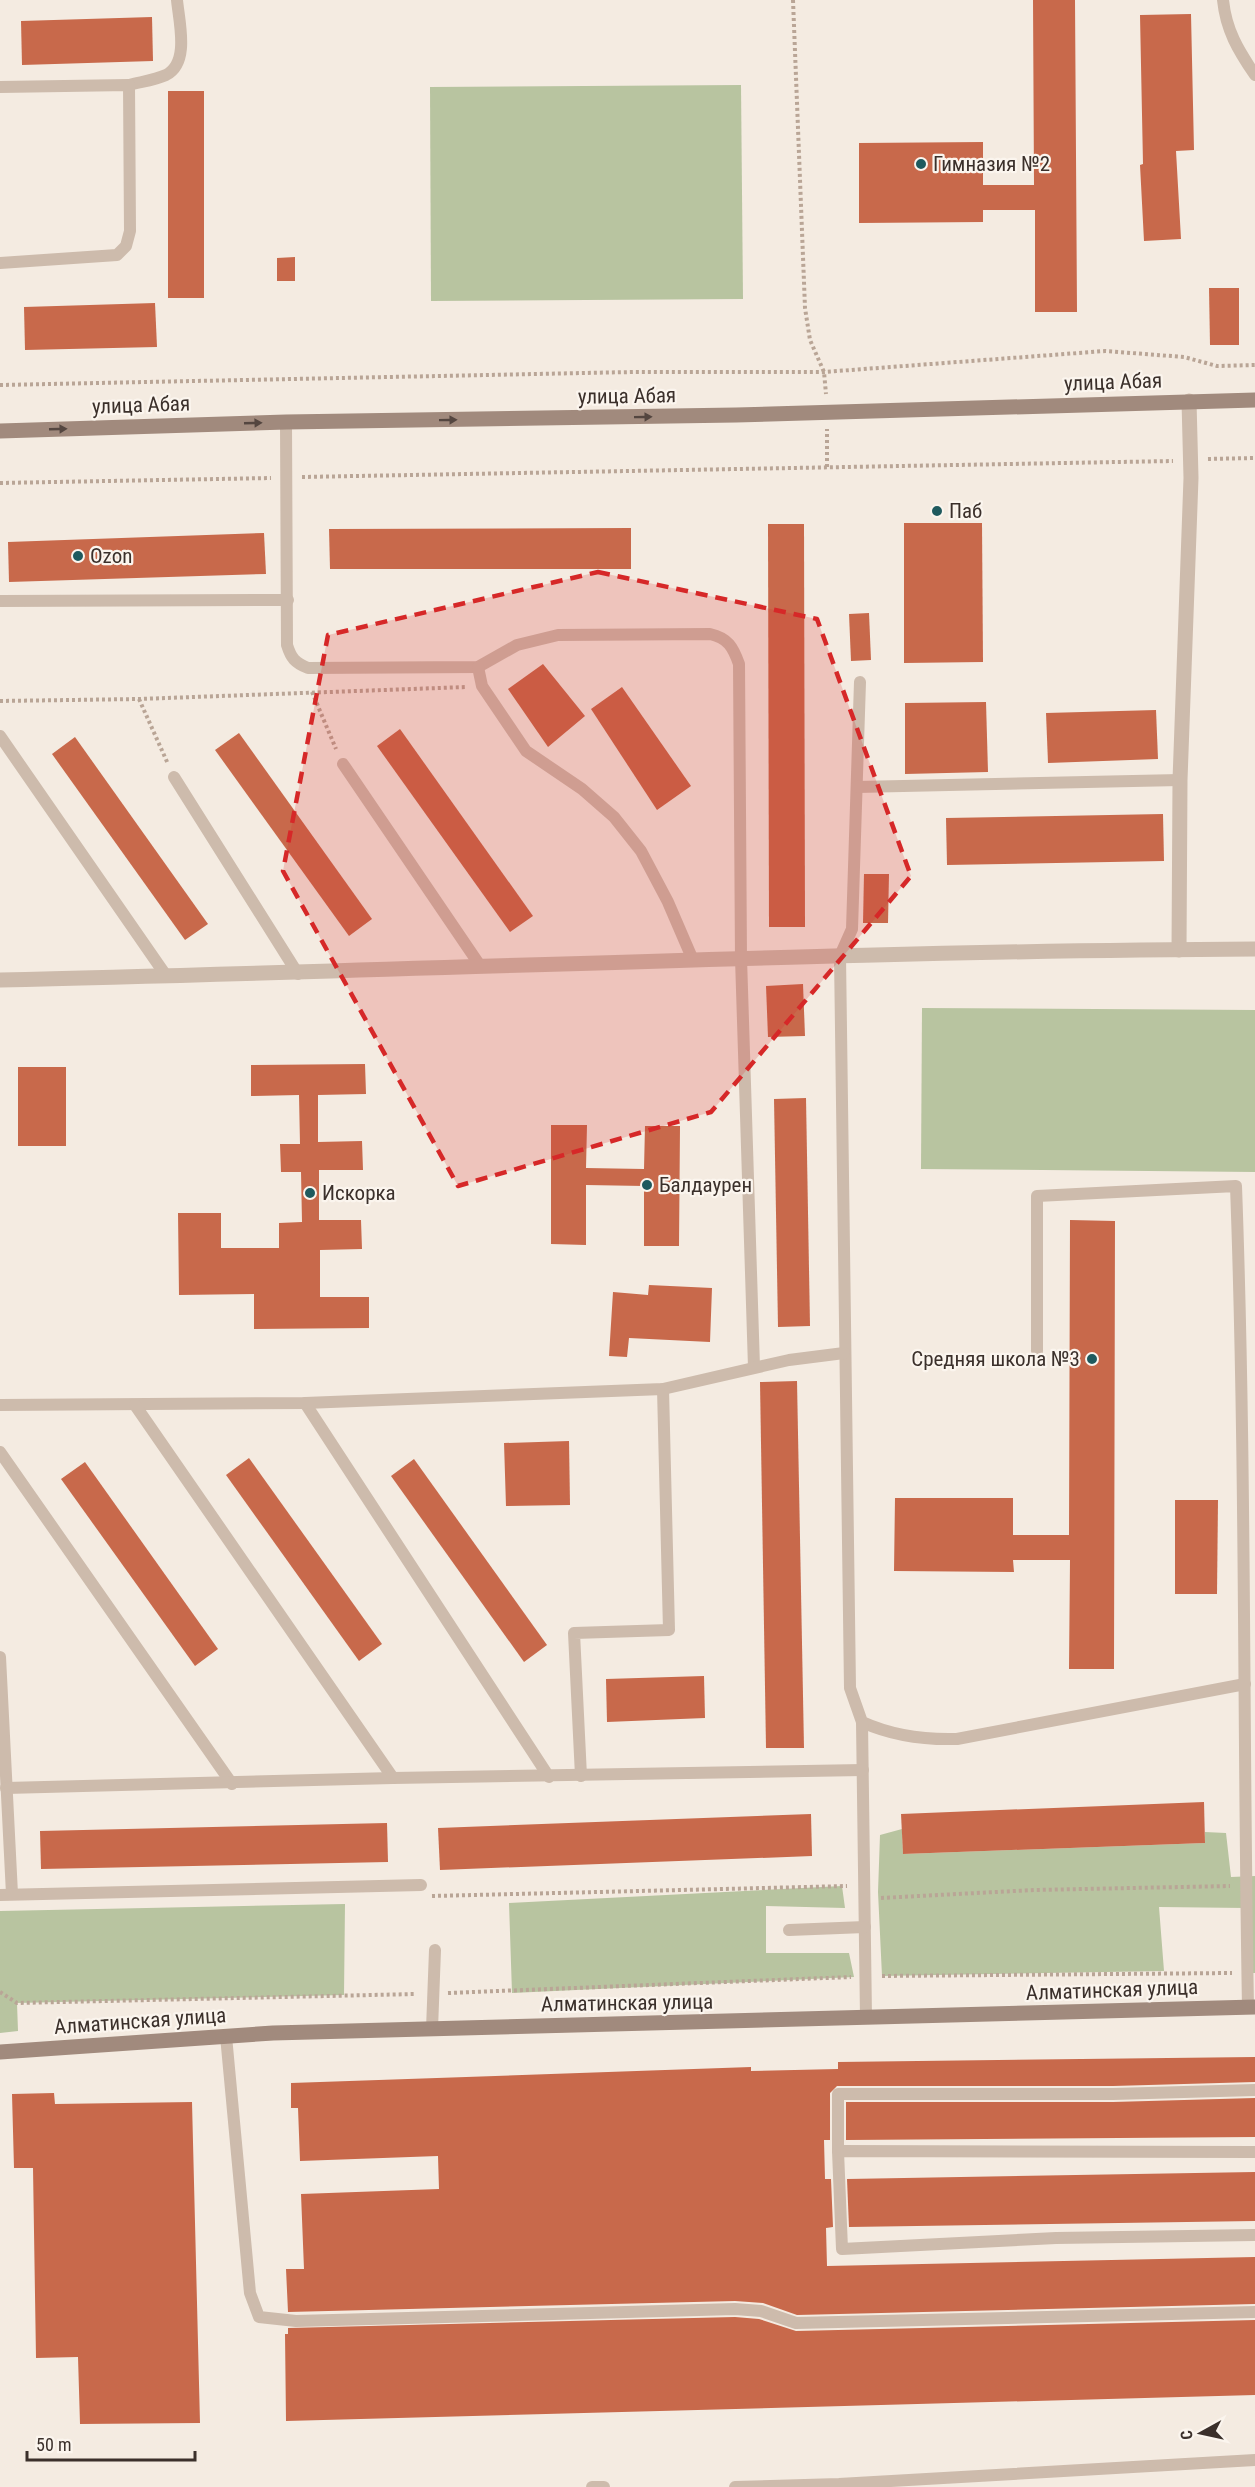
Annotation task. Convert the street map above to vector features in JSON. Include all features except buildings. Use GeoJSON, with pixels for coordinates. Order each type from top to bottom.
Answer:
{"type":"FeatureCollection","features":[{"type":"Feature","properties":{"kind":"street","name":"улица Абая"},"geometry":{"type":"LineString","coordinates":[[0,431],[286,422],[736,415],[1255,400]]}},
{"type":"Feature","properties":{"kind":"street"},"geometry":{"type":"LineString","coordinates":[[1179,950],[1180,780],[1191,478],[1189,401]]}},
{"type":"Feature","properties":{"kind":"street"},"geometry":{"type":"LineString","coordinates":[[0,980],[298,974],[741,958],[1255,949]]}},
{"type":"Feature","properties":{"kind":"street","name":"Алматинская улица"},"geometry":{"type":"LineString","coordinates":[[0,2052],[226,2036],[1251,2007]]}},
{"type":"Feature","properties":{"kind":"lane"},"geometry":{"type":"LineString","coordinates":[[0,87],[129,85],[166,75],[176,67],[181,52],[177,0]]}},
{"type":"Feature","properties":{"kind":"lane"},"geometry":{"type":"LineString","coordinates":[[1223,0],[1225,19],[1235,46],[1255,75]]}},
{"type":"Feature","properties":{"kind":"lane"},"geometry":{"type":"LineString","coordinates":[[0,263],[117,255],[126,246],[130,231],[129,85]]}},
{"type":"Feature","properties":{"kind":"lane"},"geometry":{"type":"LineString","coordinates":[[286,422],[288,600],[286,645],[290,657],[298,664],[308,668],[478,667],[517,645],[558,635],[710,634],[723,637],[733,647],[739,664],[741,958],[754,1367]]}},
{"type":"Feature","properties":{"kind":"lane"},"geometry":{"type":"LineString","coordinates":[[0,601],[288,600]]}},
{"type":"Feature","properties":{"kind":"lane"},"geometry":{"type":"LineString","coordinates":[[478,667],[482,686],[526,751],[582,789],[614,818],[641,850],[668,902],[693,960]]}},
{"type":"Feature","properties":{"kind":"lane"},"geometry":{"type":"LineString","coordinates":[[860,682],[852,929],[840,956],[850,1688],[862,1722],[866,2017]]}},
{"type":"Feature","properties":{"kind":"lane"},"geometry":{"type":"LineString","coordinates":[[0,736],[167,977]]}},
{"type":"Feature","properties":{"kind":"lane"},"geometry":{"type":"LineString","coordinates":[[343,764],[481,967]]}},
{"type":"Feature","properties":{"kind":"lane"},"geometry":{"type":"LineString","coordinates":[[174,777],[298,974]]}},
{"type":"Feature","properties":{"kind":"lane"},"geometry":{"type":"LineString","coordinates":[[858,787],[1180,780]]}},
{"type":"Feature","properties":{"kind":"lane"},"geometry":{"type":"LineString","coordinates":[[1037,1351],[1037,1196],[1236,1186],[1249,1361],[1245,1684],[1249,1721],[1247,1973],[1251,2007]]}},
{"type":"Feature","properties":{"kind":"lane"},"geometry":{"type":"LineString","coordinates":[[0,1405],[305,1402],[663,1389],[754,1367],[844,1353]]}},
{"type":"Feature","properties":{"kind":"lane"},"geometry":{"type":"LineString","coordinates":[[581,1776],[574,1633],[669,1630],[663,1389]]}},
{"type":"Feature","properties":{"kind":"lane"},"geometry":{"type":"LineString","coordinates":[[305,1402],[549,1777]]}},
{"type":"Feature","properties":{"kind":"lane"},"geometry":{"type":"LineString","coordinates":[[135,1405],[393,1778]]}},
{"type":"Feature","properties":{"kind":"lane"},"geometry":{"type":"LineString","coordinates":[[0,1452],[232,1784]]}},
{"type":"Feature","properties":{"kind":"lane"},"geometry":{"type":"LineString","coordinates":[[0,1657],[6,1788],[6,1895],[424,1891]]}},
{"type":"Feature","properties":{"kind":"lane"},"geometry":{"type":"LineString","coordinates":[[862,1722],[886,1732],[930,1739],[957,1739],[1245,1684]]}},
{"type":"Feature","properties":{"kind":"lane"},"geometry":{"type":"LineString","coordinates":[[6,1788],[232,1784],[393,1778],[863,1770]]}},
{"type":"Feature","properties":{"kind":"lane"},"geometry":{"type":"LineString","coordinates":[[789,1930],[865,1927]]}},
{"type":"Feature","properties":{"kind":"lane"},"geometry":{"type":"LineString","coordinates":[[432,2029],[435,1950]]}},
{"type":"Feature","properties":{"kind":"lane"},"geometry":{"type":"LineString","coordinates":[[226,2036],[250,2294],[259,2317],[297,2321],[735,2309],[761,2311],[796,2323],[1255,2313]]}},
{"type":"Feature","properties":{"kind":"lane"},"geometry":{"type":"LineString","coordinates":[[1255,2090],[1113,2094],[838,2094],[842,2249],[1056,2238],[1255,2235]]}},
{"type":"Feature","properties":{"kind":"lane"},"geometry":{"type":"LineString","coordinates":[[838,2151],[1255,2152]]}},
{"type":"Feature","properties":{"kind":"lane"},"geometry":{"type":"LineString","coordinates":[[735,2487],[862,2483],[1255,2460]]}},
{"type":"Feature","properties":{"kind":"lane"},"geometry":{"type":"LineString","coordinates":[[592,2487],[604,2487]]}},
{"type":"Feature","properties":{"kind":"path"},"geometry":{"type":"LineString","coordinates":[[793,0],[805,308],[810,340],[824,372]]}},
{"type":"Feature","properties":{"kind":"path"},"geometry":{"type":"LineString","coordinates":[[0,385],[633,372],[824,372],[1105,351],[1185,357],[1217,366],[1255,365]]}},
{"type":"Feature","properties":{"kind":"path"},"geometry":{"type":"LineString","coordinates":[[0,483],[1255,458]]}},
{"type":"Feature","properties":{"kind":"path"},"geometry":{"type":"LineString","coordinates":[[0,701],[139,699],[482,686]]}},
{"type":"Feature","properties":{"kind":"path"},"geometry":{"type":"LineString","coordinates":[[312,692],[343,764]]}},
{"type":"Feature","properties":{"kind":"path"},"geometry":{"type":"LineString","coordinates":[[139,699],[174,777]]}},
{"type":"Feature","properties":{"kind":"path"},"geometry":{"type":"LineString","coordinates":[[424,1891],[847,1885],[865,1898],[1034,1890],[1246,1886]]}},
{"type":"Feature","properties":{"kind":"path"},"geometry":{"type":"LineString","coordinates":[[0,1992],[17,2002],[512,1993],[866,1977],[1164,1971],[1247,1973]]}},
{"type":"Feature","properties":{"kind":"highlighted area"},"geometry":{"type":"Polygon","coordinates":[[[598,572],[817,619],[911,876],[711,1112],[458,1186],[283,871],[328,635],[598,572]]]}},
{"type":"Feature","properties":{"kind":"green space"},"geometry":{"type":"Polygon","coordinates":[[[741,85],[743,299],[431,301],[430,87],[741,85]]]}},
{"type":"Feature","properties":{"kind":"green space"},"geometry":{"type":"Polygon","coordinates":[[[922,1008],[1255,1010],[1255,1172],[921,1169],[922,1008]]]}},
{"type":"Feature","properties":{"kind":"green space"},"geometry":{"type":"Polygon","coordinates":[[[902,1829],[903,1854],[1205,1843],[1205,1832],[1226,1833],[1231,1877],[1255,1876],[1255,1973],[1247,1973],[1246,1908],[1159,1907],[1164,1971],[882,1976],[878,1892],[880,1835],[902,1829]]]}},
{"type":"Feature","properties":{"kind":"green space"},"geometry":{"type":"Polygon","coordinates":[[[842,1886],[845,1908],[766,1906],[766,1953],[849,1953],[854,1977],[512,1993],[509,1903],[842,1886]]]}},
{"type":"Feature","properties":{"kind":"green space"},"geometry":{"type":"Polygon","coordinates":[[[345,1904],[344,1995],[17,2003],[18,2031],[0,2033],[0,1911],[345,1904]]]}},
{"type":"Feature","properties":{"kind":"place","name":"Гимназия №2"},"geometry":{"type":"Point","coordinates":[921,164]}},
{"type":"Feature","properties":{"kind":"place","name":"Паб"},"geometry":{"type":"Point","coordinates":[937,511]}},
{"type":"Feature","properties":{"kind":"place","name":"Ozon"},"geometry":{"type":"Point","coordinates":[78,556]}},
{"type":"Feature","properties":{"kind":"place","name":"Балдаурен"},"geometry":{"type":"Point","coordinates":[647,1185]}},
{"type":"Feature","properties":{"kind":"place","name":"Искоркa"},"geometry":{"type":"Point","coordinates":[310,1193]}},
{"type":"Feature","properties":{"kind":"place","name":"Средняя школа №3"},"geometry":{"type":"Point","coordinates":[1092,1359]}}]}
